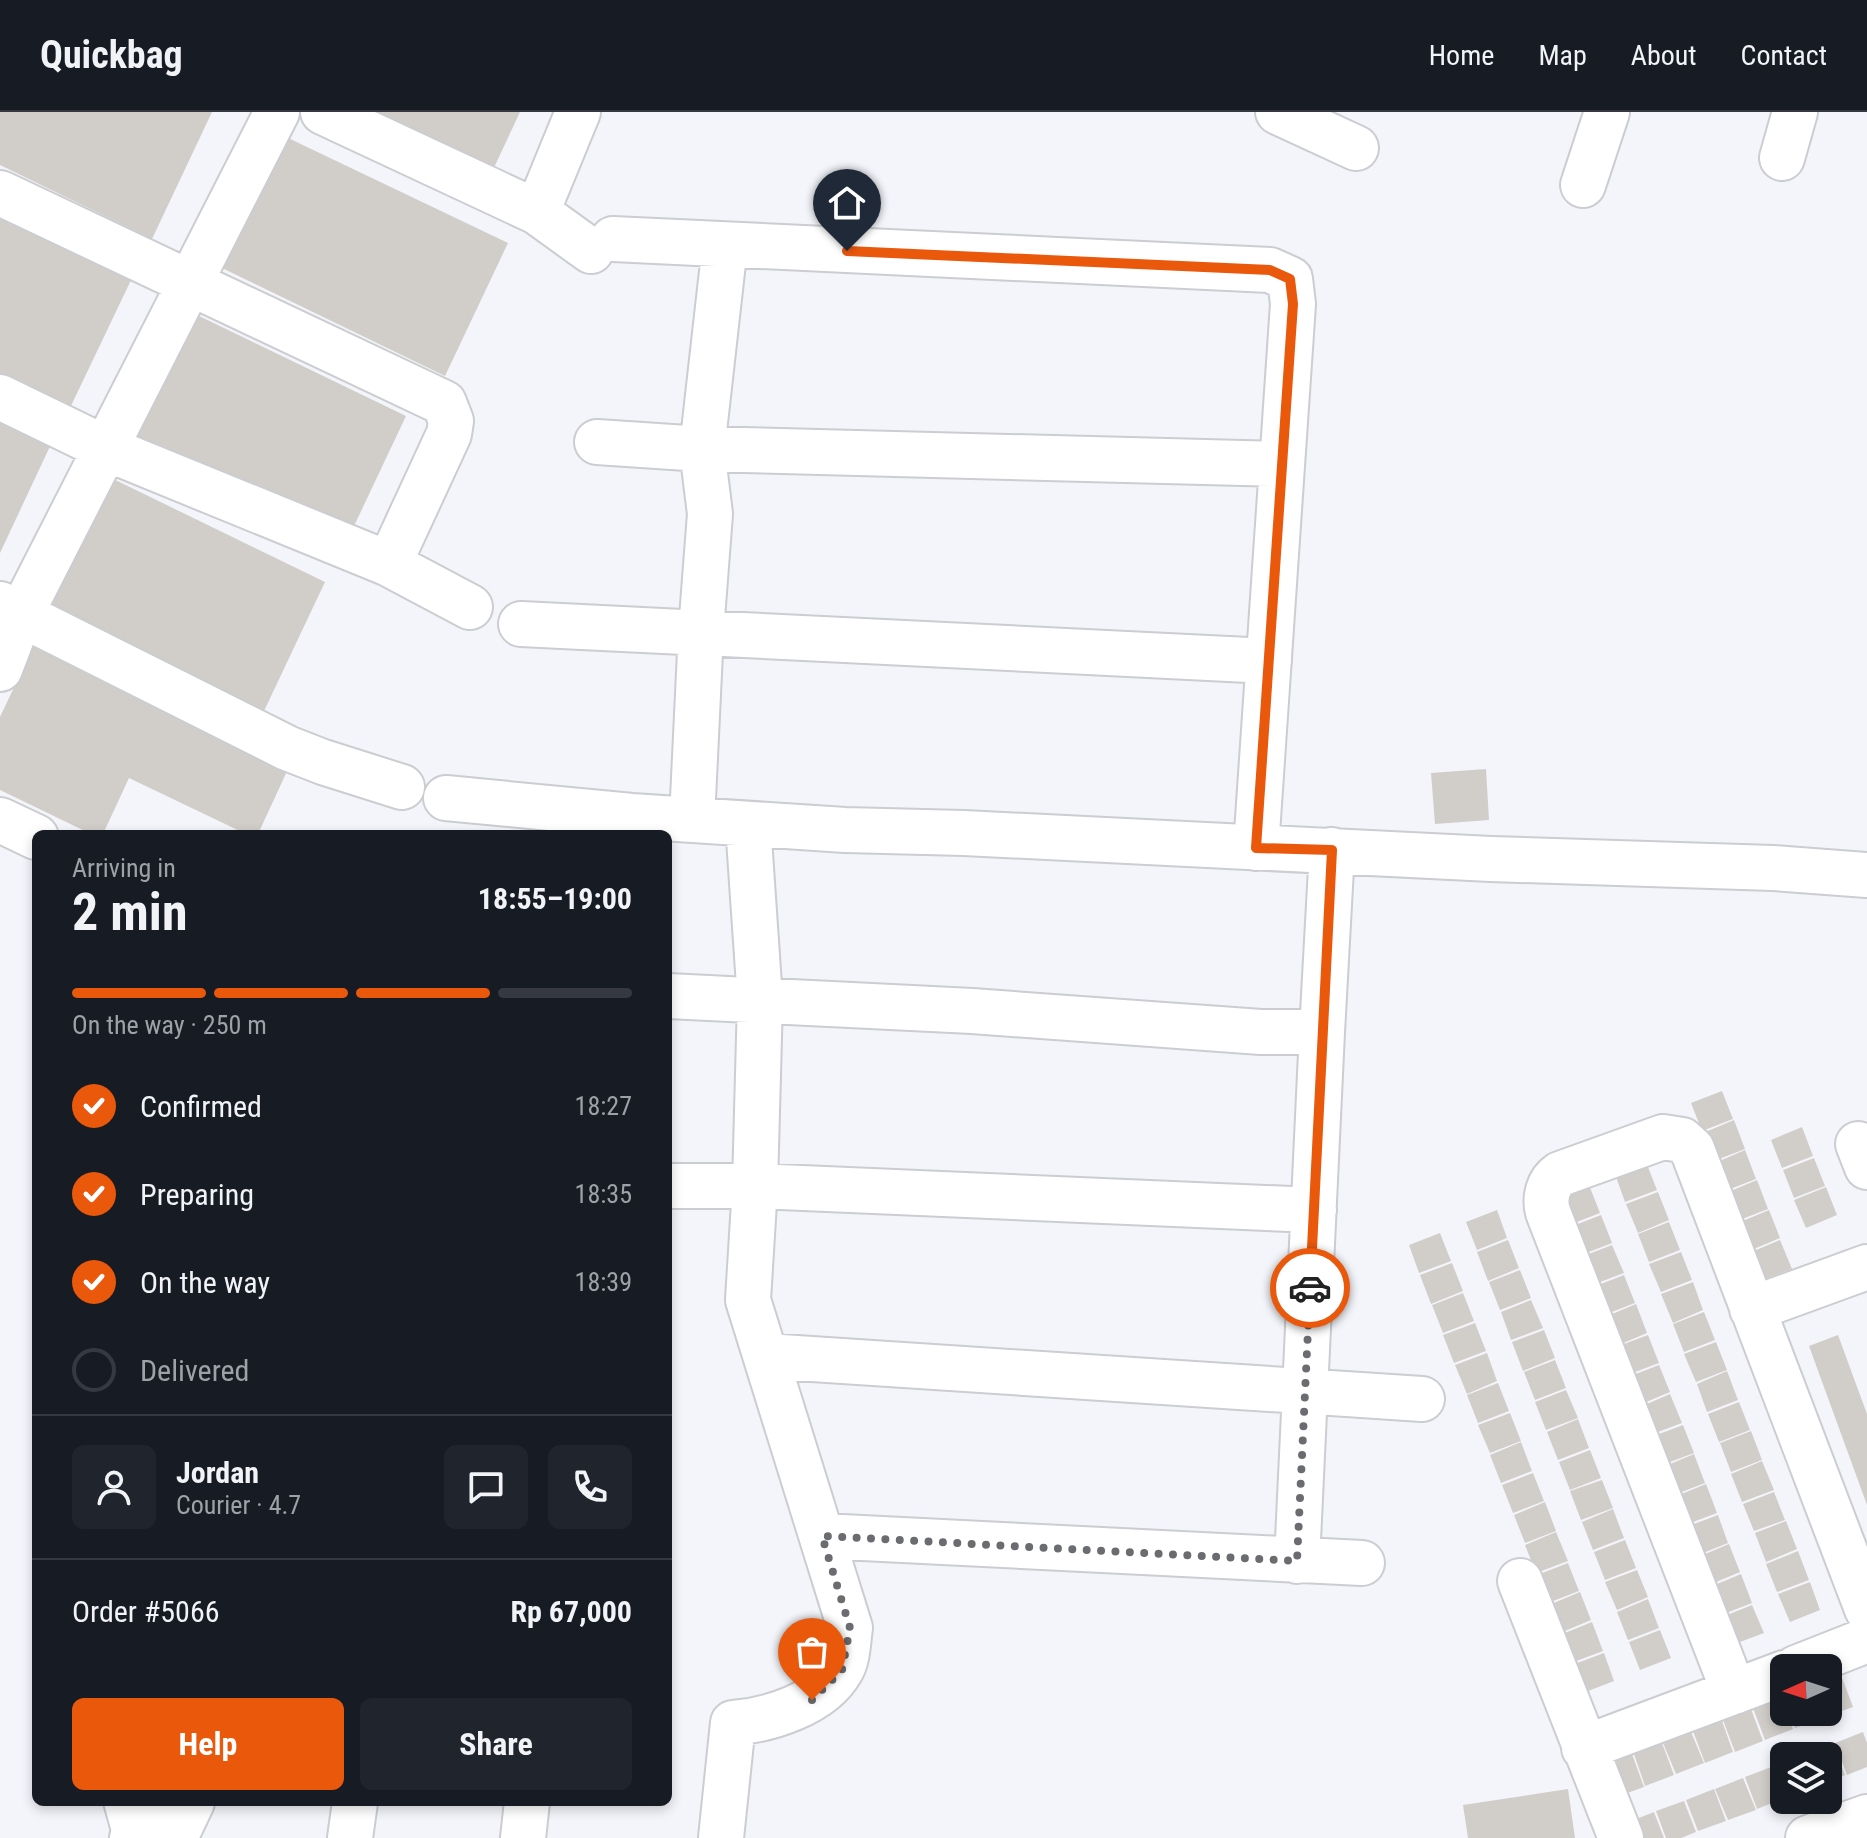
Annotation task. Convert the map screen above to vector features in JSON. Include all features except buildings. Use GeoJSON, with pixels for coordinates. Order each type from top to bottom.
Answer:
{"type":"FeatureCollection","features":[{"type":"Feature","properties":{"kind":"street"},"geometry":{"type":"LineString","coordinates":[[0,669],[11,609],[105,448],[277,112]]}},
{"type":"Feature","properties":{"kind":"street"},"geometry":{"type":"LineString","coordinates":[[323,112],[602,245],[725,245],[1270,270],[1290,279],[1293,304],[1256,848]]}},
{"type":"Feature","properties":{"kind":"street"},"geometry":{"type":"LineString","coordinates":[[537,212],[578,112]]}},
{"type":"Feature","properties":{"kind":"street"},"geometry":{"type":"LineString","coordinates":[[1278,112],[1356,148]]}},
{"type":"Feature","properties":{"kind":"street"},"geometry":{"type":"LineString","coordinates":[[1583,185],[1607,112]]}},
{"type":"Feature","properties":{"kind":"street"},"geometry":{"type":"LineString","coordinates":[[1782,158],[1795,112]]}},
{"type":"Feature","properties":{"kind":"street"},"geometry":{"type":"LineString","coordinates":[[0,193],[444,403],[451,421],[449,434],[389,564]]}},
{"type":"Feature","properties":{"kind":"street"},"geometry":{"type":"LineString","coordinates":[[692,820],[710,514],[702,449],[725,245]]}},
{"type":"Feature","properties":{"kind":"street"},"geometry":{"type":"LineString","coordinates":[[0,397],[105,448],[389,564],[470,607]]}},
{"type":"Feature","properties":{"kind":"street"},"geometry":{"type":"LineString","coordinates":[[597,442],[702,449],[1282,464]]}},
{"type":"Feature","properties":{"kind":"street"},"geometry":{"type":"LineString","coordinates":[[11,609],[287,748],[402,787]]}},
{"type":"Feature","properties":{"kind":"street"},"geometry":{"type":"LineString","coordinates":[[521,624],[1269,661]]}},
{"type":"Feature","properties":{"kind":"street"},"geometry":{"type":"LineString","coordinates":[[462,811],[1256,848],[1773,868],[1867,875]]}},
{"type":"Feature","properties":{"kind":"street"},"geometry":{"type":"LineString","coordinates":[[0,820],[32,835]]}},
{"type":"Feature","properties":{"kind":"street"},"geometry":{"type":"LineString","coordinates":[[721,1838],[733,1723],[759,1721],[812,1700],[842,1670],[850,1628],[748,1300],[755,1186],[760,1000],[748,824]]}},
{"type":"Feature","properties":{"kind":"street"},"geometry":{"type":"LineString","coordinates":[[1297,1561],[1332,850]]}},
{"type":"Feature","properties":{"kind":"street"},"geometry":{"type":"LineString","coordinates":[[672,996],[972,1011],[1261,1032],[1322,1032]]}},
{"type":"Feature","properties":{"kind":"street"},"geometry":{"type":"LineString","coordinates":[[1734,1692],[1548,1212],[1546,1201],[1551,1182],[1560,1174],[1663,1137],[1682,1140],[1692,1149],[1867,1609]]}},
{"type":"Feature","properties":{"kind":"street"},"geometry":{"type":"LineString","coordinates":[[672,1186],[755,1186],[1314,1210]]}},
{"type":"Feature","properties":{"kind":"street"},"geometry":{"type":"LineString","coordinates":[[1752,1309],[1867,1267]]}},
{"type":"Feature","properties":{"kind":"street"},"geometry":{"type":"LineString","coordinates":[[766,1356],[1422,1399]]}},
{"type":"Feature","properties":{"kind":"street"},"geometry":{"type":"LineString","coordinates":[[822,1536],[1362,1563]]}},
{"type":"Feature","properties":{"kind":"street"},"geometry":{"type":"LineString","coordinates":[[1520,1581],[1621,1838]]}},
{"type":"Feature","properties":{"kind":"street"},"geometry":{"type":"LineString","coordinates":[[1832,1654],[1867,1640]]}},
{"type":"Feature","properties":{"kind":"street"},"geometry":{"type":"LineString","coordinates":[[1584,1748],[1770,1678]]}},
{"type":"Feature","properties":{"kind":"street"},"geometry":{"type":"LineString","coordinates":[[132,1838],[150,1806]]}},
{"type":"Feature","properties":{"kind":"street"},"geometry":{"type":"LineString","coordinates":[[175,1838],[190,1806]]}},
{"type":"Feature","properties":{"kind":"street"},"geometry":{"type":"LineString","coordinates":[[350,1838],[354,1806]]}},
{"type":"Feature","properties":{"kind":"street"},"geometry":{"type":"LineString","coordinates":[[523,1838],[527,1806]]}},
{"type":"Feature","properties":{"kind":"street"},"geometry":{"type":"LineString","coordinates":[[1808,1838],[1867,1817]]}},
{"type":"Feature","properties":{"kind":"lane"},"geometry":{"type":"LineString","coordinates":[[117,1806],[126,1838]]}},
{"type":"Feature","properties":{"kind":"way so far"},"geometry":{"type":"LineString","coordinates":[[812,1700],[842,1670],[850,1628],[822,1536],[1297,1561],[1310,1288]]}},
{"type":"Feature","properties":{"kind":"route"},"geometry":{"type":"LineString","coordinates":[[847,251],[1270,270],[1290,279],[1293,304],[1256,848],[1332,850],[1310,1288]]}}]}
